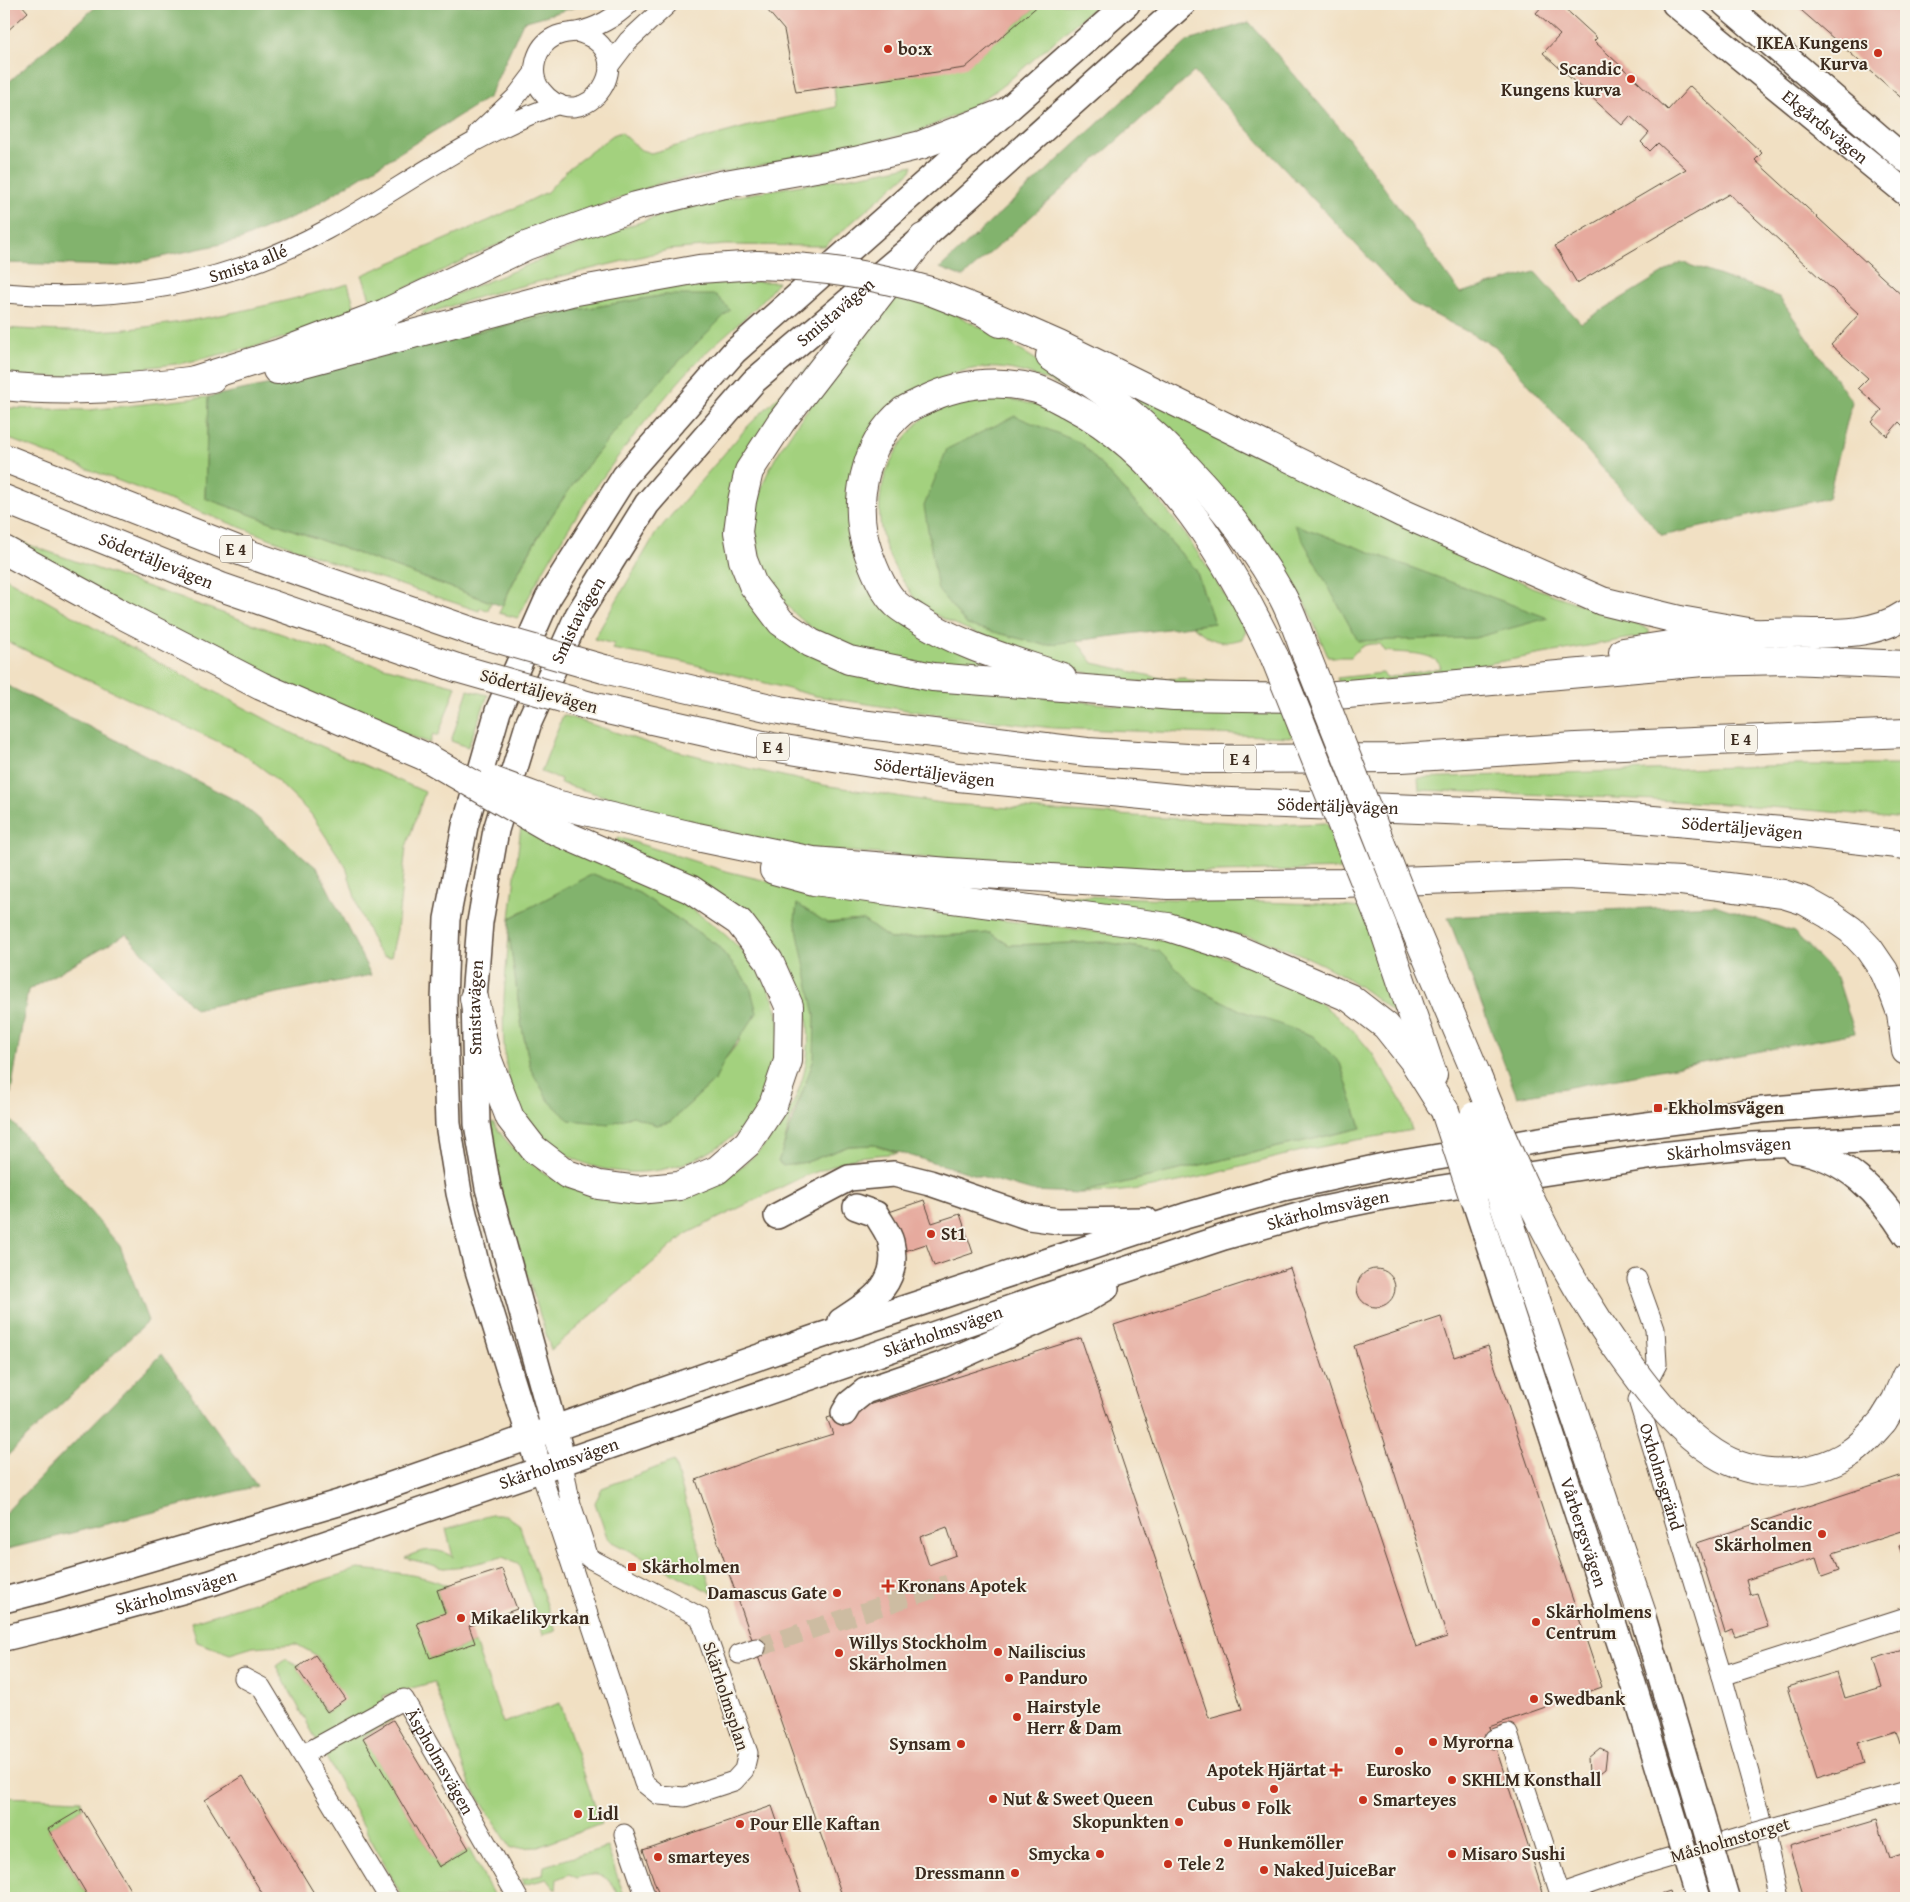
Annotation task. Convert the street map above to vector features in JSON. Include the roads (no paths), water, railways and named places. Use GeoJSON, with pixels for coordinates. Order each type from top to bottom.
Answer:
{"type":"FeatureCollection","features":[{"type":"Feature","properties":{"kind":"highway"},"geometry":{"type":"LineString","coordinates":[[194,380],[280,353],[384,313],[526,246],[636,206],[720,185],[855,161],[921,144],[1003,113]]}},
{"type":"Feature","properties":{"kind":"highway"},"geometry":{"type":"LineString","coordinates":[[923,238],[781,422],[749,471],[742,500],[738,532],[743,560],[753,585],[781,622],[811,643],[849,660],[933,677],[1174,696],[1303,698],[1703,662],[1790,660],[1906,665]]}},
{"type":"Feature","properties":{"kind":"highway"},"geometry":{"type":"LineString","coordinates":[[4,386],[27,388],[118,388],[282,369],[562,294],[635,278],[699,268],[758,265],[816,267],[881,278],[930,291],[984,312],[1059,345],[1402,513],[1602,601],[1680,620],[1754,633]]}},
{"type":"Feature","properties":{"kind":"highway"},"geometry":{"type":"LineString","coordinates":[[984,312],[1109,396],[1156,437],[1210,492],[1248,541],[1282,595],[1413,925],[1469,1078],[1642,1614]]}},
{"type":"Feature","properties":{"kind":"highway"},"geometry":{"type":"LineString","coordinates":[[1104,690],[980,650],[929,626],[896,604],[875,570],[863,537],[860,502],[867,466],[884,432],[904,411],[939,393],[968,384],[1003,383],[1039,390],[1091,416],[1134,451],[1185,505],[1222,557],[1251,607],[1275,658],[1383,927],[1473,1196]]}},
{"type":"Feature","properties":{"kind":"highway","name":"E 4"},"geometry":{"type":"LineString","coordinates":[[4,458],[240,551],[472,631],[604,669],[779,710],[852,723],[1087,752],[1205,759],[1402,758],[1576,747],[1906,733]]}},
{"type":"Feature","properties":{"kind":"highway","name":"Södertäljevägen"},"geometry":{"type":"LineString","coordinates":[[4,499],[221,587],[457,668],[590,706],[772,747],[988,780],[1204,801],[1606,816],[1906,844]]}},
{"type":"Feature","properties":{"kind":"highway"},"geometry":{"type":"LineString","coordinates":[[4,550],[260,686],[426,757],[552,816],[690,889],[739,922],[769,961],[789,1006],[788,1061],[773,1105],[748,1143],[717,1170],[679,1186],[638,1190],[599,1185],[567,1174],[534,1149],[510,1118],[486,1055],[474,998]]}},
{"type":"Feature","properties":{"kind":"highway"},"geometry":{"type":"LineString","coordinates":[[1454,683],[1569,659],[1754,633],[1874,629],[1896,621],[1906,614]]}},
{"type":"Feature","properties":{"kind":"highway"},"geometry":{"type":"LineString","coordinates":[[552,816],[663,840],[814,881],[1168,927],[1234,948],[1350,998],[1386,1026],[1412,1060],[1445,1111]]}},
{"type":"Feature","properties":{"kind":"highway"},"geometry":{"type":"LineString","coordinates":[[552,816],[697,837],[813,861],[949,872],[1168,885],[1340,883],[1566,875],[1681,881],[1783,894],[1804,901],[1828,914],[1852,930],[1869,949],[1884,971],[1901,1013],[1906,1051]]}},
{"type":"Feature","properties":{"kind":"highway"},"geometry":{"type":"LineString","coordinates":[[1469,1078],[1498,1131],[1535,1211],[1579,1290],[1611,1340],[1644,1386],[1668,1414],[1700,1444],[1716,1455],[1756,1470],[1797,1472],[1836,1462],[1852,1452],[1883,1421],[1896,1400],[1906,1376]]}},
{"type":"Feature","properties":{"kind":"main road","name":"Smistavägen"},"geometry":{"type":"LineString","coordinates":[[552,1466],[530,1439],[477,1267],[458,1193],[448,1124],[444,1001],[447,920],[464,826],[498,711],[548,598],[625,476],[734,352],[1127,4]]}},
{"type":"Feature","properties":{"kind":"main road","name":"Smistavägen"},"geometry":{"type":"LineString","coordinates":[[552,1466],[554,1430],[488,1188],[477,1124],[474,998],[480,922],[496,830],[530,722],[578,615],[647,504],[754,381],[923,238],[1182,4]]}},
{"type":"Feature","properties":{"kind":"main road","name":"Ekgårdsvägen"},"geometry":{"type":"LineString","coordinates":[[1674,4],[1906,193]]}},
{"type":"Feature","properties":{"kind":"main road","name":"Ekgårdsvägen"},"geometry":{"type":"LineString","coordinates":[[1725,4],[1906,160]]}},
{"type":"Feature","properties":{"kind":"main road","name":"Skärholmsvägen"},"geometry":{"type":"LineString","coordinates":[[4,1600],[327,1506],[530,1439],[814,1338],[1186,1216],[1333,1176],[1570,1135],[1762,1110],[1906,1098]]}},
{"type":"Feature","properties":{"kind":"main road","name":"Skärholmsvägen"},"geometry":{"type":"LineString","coordinates":[[4,1638],[68,1623],[211,1583],[1153,1261],[1319,1210],[1383,1197],[1603,1162],[1753,1145],[1906,1138]]}},
{"type":"Feature","properties":{"kind":"main road"},"geometry":{"type":"LineString","coordinates":[[1753,1145],[1805,1152],[1829,1159],[1851,1172],[1872,1190],[1892,1212],[1906,1235]]}},
{"type":"Feature","properties":{"kind":"main road"},"geometry":{"type":"LineString","coordinates":[[777,1216],[849,1178],[894,1174],[930,1183],[1029,1217],[1058,1221],[1132,1222],[1186,1216]]}},
{"type":"Feature","properties":{"kind":"main road","name":"Vårbergsvägen"},"geometry":{"type":"LineString","coordinates":[[1473,1196],[1632,1680],[1698,1898]]}},
{"type":"Feature","properties":{"kind":"main road"},"geometry":{"type":"LineString","coordinates":[[814,1338],[876,1298],[886,1284],[892,1267],[891,1241],[876,1214],[856,1208]]}},
{"type":"Feature","properties":{"kind":"main road"},"geometry":{"type":"LineString","coordinates":[[844,1413],[850,1403],[865,1391],[941,1365],[1084,1301],[1153,1261]]}},
{"type":"Feature","properties":{"kind":"main road"},"geometry":{"type":"LineString","coordinates":[[1642,1614],[1726,1898]]}},
{"type":"Feature","properties":{"kind":"street","name":"Smista allé"},"geometry":{"type":"LineString","coordinates":[[465,146],[515,98],[534,73],[536,58],[542,47],[552,38],[564,33],[577,32],[620,12],[629,4]]}},
{"type":"Feature","properties":{"kind":"street","name":"Smista allé"},"geometry":{"type":"LineString","coordinates":[[4,293],[44,297],[121,295],[182,284],[245,266],[325,230],[465,146],[520,119],[559,104],[579,106],[591,101],[602,92],[608,81],[609,66],[628,41],[668,4]]}},
{"type":"Feature","properties":{"kind":"street"},"geometry":{"type":"LineString","coordinates":[[577,32],[598,42],[606,53],[609,66]]}},
{"type":"Feature","properties":{"kind":"street"},"geometry":{"type":"LineString","coordinates":[[534,73],[539,87],[548,98],[559,104]]}},
{"type":"Feature","properties":{"kind":"street","name":"Oxholmsgränd"},"geometry":{"type":"LineString","coordinates":[[1637,1279],[1655,1329],[1657,1364],[1638,1400],[1722,1676],[1760,1812],[1779,1898]]}},
{"type":"Feature","properties":{"kind":"street","name":"Skärholmsplan"},"geometry":{"type":"LineString","coordinates":[[552,1466],[570,1501],[588,1558],[700,1617],[748,1753],[744,1770],[734,1781],[685,1797],[659,1795],[644,1783],[552,1466]]}},
{"type":"Feature","properties":{"kind":"street"},"geometry":{"type":"LineString","coordinates":[[1722,1676],[1906,1617]]}},
{"type":"Feature","properties":{"kind":"street"},"geometry":{"type":"LineString","coordinates":[[244,1678],[261,1687],[304,1754],[389,1898]]}},
{"type":"Feature","properties":{"kind":"street","name":"Äspholmsvägen"},"geometry":{"type":"LineString","coordinates":[[304,1754],[404,1698],[518,1898]]}},
{"type":"Feature","properties":{"kind":"street"},"geometry":{"type":"LineString","coordinates":[[1494,1740],[1508,1734],[1561,1896]]}},
{"type":"Feature","properties":{"kind":"street","name":"Måsholmstorget"},"geometry":{"type":"LineString","coordinates":[[1561,1896],[1641,1866],[1906,1791]]}},
{"type":"Feature","properties":{"kind":"street"},"geometry":{"type":"LineString","coordinates":[[624,1834],[646,1898]]}},
{"type":"Feature","properties":{"kind":"tunnel"},"geometry":{"type":"LineString","coordinates":[[756,1648],[948,1584]]}},
{"type":"Feature","properties":{"kind":"place","name":"bo:x"},"geometry":{"type":"Point","coordinates":[888,49]}},
{"type":"Feature","properties":{"kind":"place","name":"IKEA Kungens Kurva"},"geometry":{"type":"Point","coordinates":[1878,53]}},
{"type":"Feature","properties":{"kind":"place","name":"Scandic Kungens kurva"},"geometry":{"type":"Point","coordinates":[1631,79]}},
{"type":"Feature","properties":{"kind":"place","name":"Ekholmsvägen"},"geometry":{"type":"Point","coordinates":[1658,1108]}},
{"type":"Feature","properties":{"kind":"place","name":"St1"},"geometry":{"type":"Point","coordinates":[931,1234]}},
{"type":"Feature","properties":{"kind":"place","name":"Scandic Skärholmen"},"geometry":{"type":"Point","coordinates":[1822,1534]}},
{"type":"Feature","properties":{"kind":"place","name":"Skärholmen"},"geometry":{"type":"Point","coordinates":[632,1567]}},
{"type":"Feature","properties":{"kind":"place","name":"Kronans Apotek"},"geometry":{"type":"Point","coordinates":[888,1586]}},
{"type":"Feature","properties":{"kind":"place","name":"Damascus Gate"},"geometry":{"type":"Point","coordinates":[837,1593]}},
{"type":"Feature","properties":{"kind":"place","name":"Mikaelikyrkan"},"geometry":{"type":"Point","coordinates":[461,1618]}},
{"type":"Feature","properties":{"kind":"place","name":"Skärholmens Centrum"},"geometry":{"type":"Point","coordinates":[1536,1622]}},
{"type":"Feature","properties":{"kind":"place","name":"Nailiscius"},"geometry":{"type":"Point","coordinates":[998,1652]}},
{"type":"Feature","properties":{"kind":"place","name":"Willys Stockholm Skärholmen"},"geometry":{"type":"Point","coordinates":[839,1653]}},
{"type":"Feature","properties":{"kind":"place","name":"Panduro"},"geometry":{"type":"Point","coordinates":[1009,1678]}},
{"type":"Feature","properties":{"kind":"place","name":"Swedbank"},"geometry":{"type":"Point","coordinates":[1534,1699]}},
{"type":"Feature","properties":{"kind":"place","name":"Hairstyle Herr & Dam"},"geometry":{"type":"Point","coordinates":[1017,1717]}},
{"type":"Feature","properties":{"kind":"place","name":"Myrorna"},"geometry":{"type":"Point","coordinates":[1433,1742]}},
{"type":"Feature","properties":{"kind":"place","name":"Synsam"},"geometry":{"type":"Point","coordinates":[961,1744]}},
{"type":"Feature","properties":{"kind":"place","name":"Eurosko"},"geometry":{"type":"Point","coordinates":[1399,1751]}},
{"type":"Feature","properties":{"kind":"place","name":"Apotek Hjärtat"},"geometry":{"type":"Point","coordinates":[1336,1770]}},
{"type":"Feature","properties":{"kind":"place","name":"SKHLM Konsthall"},"geometry":{"type":"Point","coordinates":[1452,1780]}},
{"type":"Feature","properties":{"kind":"place","name":"Folk"},"geometry":{"type":"Point","coordinates":[1274,1789]}},
{"type":"Feature","properties":{"kind":"place","name":"Nut & Sweet Queen"},"geometry":{"type":"Point","coordinates":[993,1799]}},
{"type":"Feature","properties":{"kind":"place","name":"Smarteyes"},"geometry":{"type":"Point","coordinates":[1363,1800]}},
{"type":"Feature","properties":{"kind":"place","name":"Cubus"},"geometry":{"type":"Point","coordinates":[1246,1805]}},
{"type":"Feature","properties":{"kind":"place","name":"Lidl"},"geometry":{"type":"Point","coordinates":[578,1814]}},
{"type":"Feature","properties":{"kind":"place","name":"Skopunkten"},"geometry":{"type":"Point","coordinates":[1179,1822]}},
{"type":"Feature","properties":{"kind":"place","name":"Pour Elle Kaftan"},"geometry":{"type":"Point","coordinates":[740,1824]}},
{"type":"Feature","properties":{"kind":"place","name":"Hunkemöller"},"geometry":{"type":"Point","coordinates":[1228,1843]}},
{"type":"Feature","properties":{"kind":"place","name":"Smycka"},"geometry":{"type":"Point","coordinates":[1100,1854]}},
{"type":"Feature","properties":{"kind":"place","name":"Misaro Sushi"},"geometry":{"type":"Point","coordinates":[1452,1854]}},
{"type":"Feature","properties":{"kind":"place","name":"smarteyes"},"geometry":{"type":"Point","coordinates":[658,1857]}},
{"type":"Feature","properties":{"kind":"place","name":"Tele 2"},"geometry":{"type":"Point","coordinates":[1168,1864]}},
{"type":"Feature","properties":{"kind":"place","name":"Naked JuiceBar"},"geometry":{"type":"Point","coordinates":[1264,1870]}},
{"type":"Feature","properties":{"kind":"place","name":"Dressmann"},"geometry":{"type":"Point","coordinates":[1015,1873]}}]}
